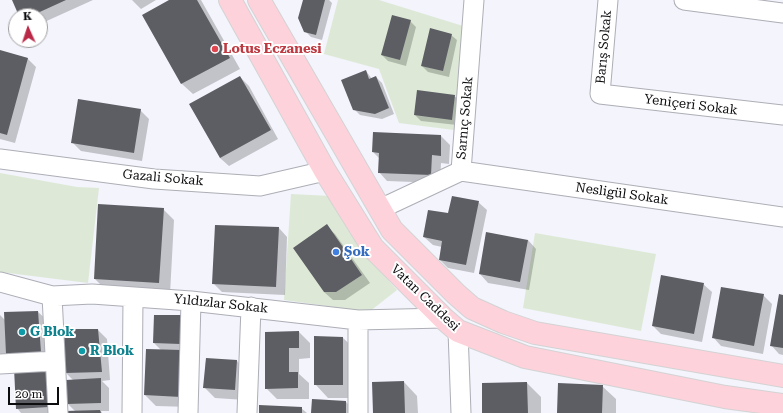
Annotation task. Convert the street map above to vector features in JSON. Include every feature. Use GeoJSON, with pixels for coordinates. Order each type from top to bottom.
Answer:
{"type":"FeatureCollection","features":[{"type":"Feature","properties":{"kind":"main road","name":"Vatan Caddesi"},"geometry":{"type":"LineString","coordinates":[[230,0],[325,171],[373,248],[450,325],[525,357],[725,397],[783,405]]}},
{"type":"Feature","properties":{"kind":"main road","name":"Vatan Caddesi"},"geometry":{"type":"LineString","coordinates":[[259,0],[392,230],[472,308],[503,322],[535,333],[783,376]]}},
{"type":"Feature","properties":{"kind":"street","name":"Sarnıç Sokak"},"geometry":{"type":"LineString","coordinates":[[380,209],[461,171],[474,0]]}},
{"type":"Feature","properties":{"kind":"street","name":"Barış Sokak"},"geometry":{"type":"LineString","coordinates":[[600,94],[608,0]]}},
{"type":"Feature","properties":{"kind":"street"},"geometry":{"type":"LineString","coordinates":[[684,0],[783,13]]}},
{"type":"Feature","properties":{"kind":"street","name":"Yeniçeri Sokak"},"geometry":{"type":"LineString","coordinates":[[600,94],[783,115]]}},
{"type":"Feature","properties":{"kind":"street","name":"Gazali Sokak"},"geometry":{"type":"LineString","coordinates":[[0,159],[154,179],[260,186],[325,171]]}},
{"type":"Feature","properties":{"kind":"street","name":"Nesligül Sokak"},"geometry":{"type":"LineString","coordinates":[[461,171],[783,217]]}},
{"type":"Feature","properties":{"kind":"street","name":"Yıldızlar Sokak"},"geometry":{"type":"LineString","coordinates":[[0,282],[52,296],[92,294],[191,301],[358,320],[450,325]]}},
{"type":"Feature","properties":{"kind":"street"},"geometry":{"type":"LineString","coordinates":[[52,296],[58,413]]}},
{"type":"Feature","properties":{"kind":"street"},"geometry":{"type":"LineString","coordinates":[[132,413],[133,297]]}},
{"type":"Feature","properties":{"kind":"street"},"geometry":{"type":"LineString","coordinates":[[188,413],[191,301]]}},
{"type":"Feature","properties":{"kind":"street"},"geometry":{"type":"LineString","coordinates":[[247,413],[251,307]]}},
{"type":"Feature","properties":{"kind":"street"},"geometry":{"type":"LineString","coordinates":[[358,320],[358,413]]}},
{"type":"Feature","properties":{"kind":"street"},"geometry":{"type":"LineString","coordinates":[[450,325],[461,413]]}},
{"type":"Feature","properties":{"kind":"street"},"geometry":{"type":"LineString","coordinates":[[0,364],[55,360]]}},
{"type":"Feature","properties":{"kind":"green space"},"geometry":{"type":"Polygon","coordinates":[[[338,0],[379,0],[463,26],[454,130],[399,123],[379,69],[324,54],[338,0]]]}},
{"type":"Feature","properties":{"kind":"green space"},"geometry":{"type":"Polygon","coordinates":[[[0,173],[77,187],[99,188],[88,283],[0,272],[0,173]]]}},
{"type":"Feature","properties":{"kind":"green space"},"geometry":{"type":"Polygon","coordinates":[[[291,194],[331,196],[364,253],[397,290],[369,312],[284,300],[291,194]]]}},
{"type":"Feature","properties":{"kind":"green space"},"geometry":{"type":"Polygon","coordinates":[[[535,233],[656,254],[641,331],[523,308],[535,233]]]}},
{"type":"Feature","properties":{"kind":"building"},"geometry":{"type":"Polygon","coordinates":[[[12,0],[66,0],[48,8],[16,8],[12,0]]]}},
{"type":"Feature","properties":{"kind":"building"},"geometry":{"type":"Polygon","coordinates":[[[169,0],[197,0],[230,58],[181,84],[142,15],[169,0]]]}},
{"type":"Feature","properties":{"kind":"building"},"geometry":{"type":"Polygon","coordinates":[[[303,0],[325,0],[316,35],[304,32],[298,18],[303,0]]]}},
{"type":"Feature","properties":{"kind":"building"},"geometry":{"type":"Polygon","coordinates":[[[392,15],[411,20],[400,60],[381,55],[392,15]]]}},
{"type":"Feature","properties":{"kind":"building"},"geometry":{"type":"Polygon","coordinates":[[[430,28],[452,34],[443,71],[421,66],[430,28]]]}},
{"type":"Feature","properties":{"kind":"building"},"geometry":{"type":"Polygon","coordinates":[[[0,50],[28,58],[7,135],[0,133],[0,50]]]}},
{"type":"Feature","properties":{"kind":"building"},"geometry":{"type":"Polygon","coordinates":[[[366,70],[369,79],[376,76],[389,108],[375,114],[353,110],[341,80],[366,70]]]}},
{"type":"Feature","properties":{"kind":"building"},"geometry":{"type":"Polygon","coordinates":[[[240,76],[271,130],[220,158],[189,104],[240,76]]]}},
{"type":"Feature","properties":{"kind":"building"},"geometry":{"type":"Polygon","coordinates":[[[417,90],[455,95],[452,120],[414,115],[417,90]]]}},
{"type":"Feature","properties":{"kind":"building"},"geometry":{"type":"Polygon","coordinates":[[[78,99],[141,109],[134,153],[71,143],[78,99]]]}},
{"type":"Feature","properties":{"kind":"building"},"geometry":{"type":"Polygon","coordinates":[[[373,132],[441,135],[441,156],[432,155],[431,175],[378,173],[379,153],[372,152],[373,132]]]}},
{"type":"Feature","properties":{"kind":"building"},"geometry":{"type":"Polygon","coordinates":[[[452,196],[479,201],[466,265],[439,260],[442,241],[423,237],[428,210],[448,213],[452,196]]]}},
{"type":"Feature","properties":{"kind":"building"},"geometry":{"type":"Polygon","coordinates":[[[98,204],[164,208],[159,283],[94,279],[98,204]]]}},
{"type":"Feature","properties":{"kind":"building"},"geometry":{"type":"Polygon","coordinates":[[[327,224],[362,275],[336,292],[324,292],[293,248],[327,224]]]}},
{"type":"Feature","properties":{"kind":"building"},"geometry":{"type":"Polygon","coordinates":[[[215,225],[279,227],[276,287],[212,284],[215,225]]]}},
{"type":"Feature","properties":{"kind":"building"},"geometry":{"type":"Polygon","coordinates":[[[486,232],[528,240],[520,282],[479,274],[486,232]]]}},
{"type":"Feature","properties":{"kind":"building"},"geometry":{"type":"Polygon","coordinates":[[[661,275],[704,283],[694,334],[652,326],[661,275]]]}},
{"type":"Feature","properties":{"kind":"building"},"geometry":{"type":"Polygon","coordinates":[[[721,287],[764,294],[754,346],[712,338],[721,287]]]}},
{"type":"Feature","properties":{"kind":"building"},"geometry":{"type":"Polygon","coordinates":[[[779,294],[783,295],[783,348],[770,346],[779,294]]]}},
{"type":"Feature","properties":{"kind":"building","name":"G Blok"},"geometry":{"type":"Polygon","coordinates":[[[38,311],[41,352],[6,354],[4,312],[38,311]]]}},
{"type":"Feature","properties":{"kind":"building"},"geometry":{"type":"Polygon","coordinates":[[[154,315],[181,315],[180,344],[153,343],[154,315]]]}},
{"type":"Feature","properties":{"kind":"building","name":"R Blok"},"geometry":{"type":"Polygon","coordinates":[[[63,329],[98,329],[102,372],[65,373],[63,329]]]}},
{"type":"Feature","properties":{"kind":"building"},"geometry":{"type":"Polygon","coordinates":[[[299,331],[299,348],[289,348],[289,372],[298,372],[298,388],[265,389],[265,332],[299,331]]]}},
{"type":"Feature","properties":{"kind":"building"},"geometry":{"type":"Polygon","coordinates":[[[314,336],[343,337],[343,385],[314,385],[314,336]]]}},
{"type":"Feature","properties":{"kind":"building"},"geometry":{"type":"Polygon","coordinates":[[[146,349],[182,350],[181,397],[144,395],[146,349]]]}},
{"type":"Feature","properties":{"kind":"building"},"geometry":{"type":"Polygon","coordinates":[[[206,358],[237,360],[235,390],[203,388],[206,358]]]}},
{"type":"Feature","properties":{"kind":"building"},"geometry":{"type":"Polygon","coordinates":[[[47,366],[49,407],[16,409],[14,368],[47,366]]]}},
{"type":"Feature","properties":{"kind":"building"},"geometry":{"type":"Polygon","coordinates":[[[101,378],[101,403],[67,404],[66,380],[101,378]]]}},
{"type":"Feature","properties":{"kind":"building"},"geometry":{"type":"Polygon","coordinates":[[[404,381],[405,413],[373,413],[372,382],[404,381]]]}},
{"type":"Feature","properties":{"kind":"building"},"geometry":{"type":"Polygon","coordinates":[[[527,382],[528,413],[482,413],[482,383],[527,382]]]}},
{"type":"Feature","properties":{"kind":"building"},"geometry":{"type":"Polygon","coordinates":[[[558,383],[603,385],[602,413],[557,413],[558,383]]]}},
{"type":"Feature","properties":{"kind":"building"},"geometry":{"type":"Polygon","coordinates":[[[312,399],[346,401],[346,413],[311,413],[312,399]]]}},
{"type":"Feature","properties":{"kind":"building"},"geometry":{"type":"Polygon","coordinates":[[[259,405],[302,407],[302,413],[259,413],[259,405]]]}},
{"type":"Feature","properties":{"kind":"building"},"geometry":{"type":"Polygon","coordinates":[[[100,410],[101,413],[65,413],[65,411],[100,410]]]}},
{"type":"Feature","properties":{"kind":"place","name":"Lotus Eczanesi"},"geometry":{"type":"Point","coordinates":[215,49]}},
{"type":"Feature","properties":{"kind":"place","name":"Şok"},"geometry":{"type":"Point","coordinates":[336,252]}},
{"type":"Feature","properties":{"kind":"place","name":"G Blok"},"geometry":{"type":"Point","coordinates":[22,332]}},
{"type":"Feature","properties":{"kind":"place","name":"R Blok"},"geometry":{"type":"Point","coordinates":[82,351]}}]}
